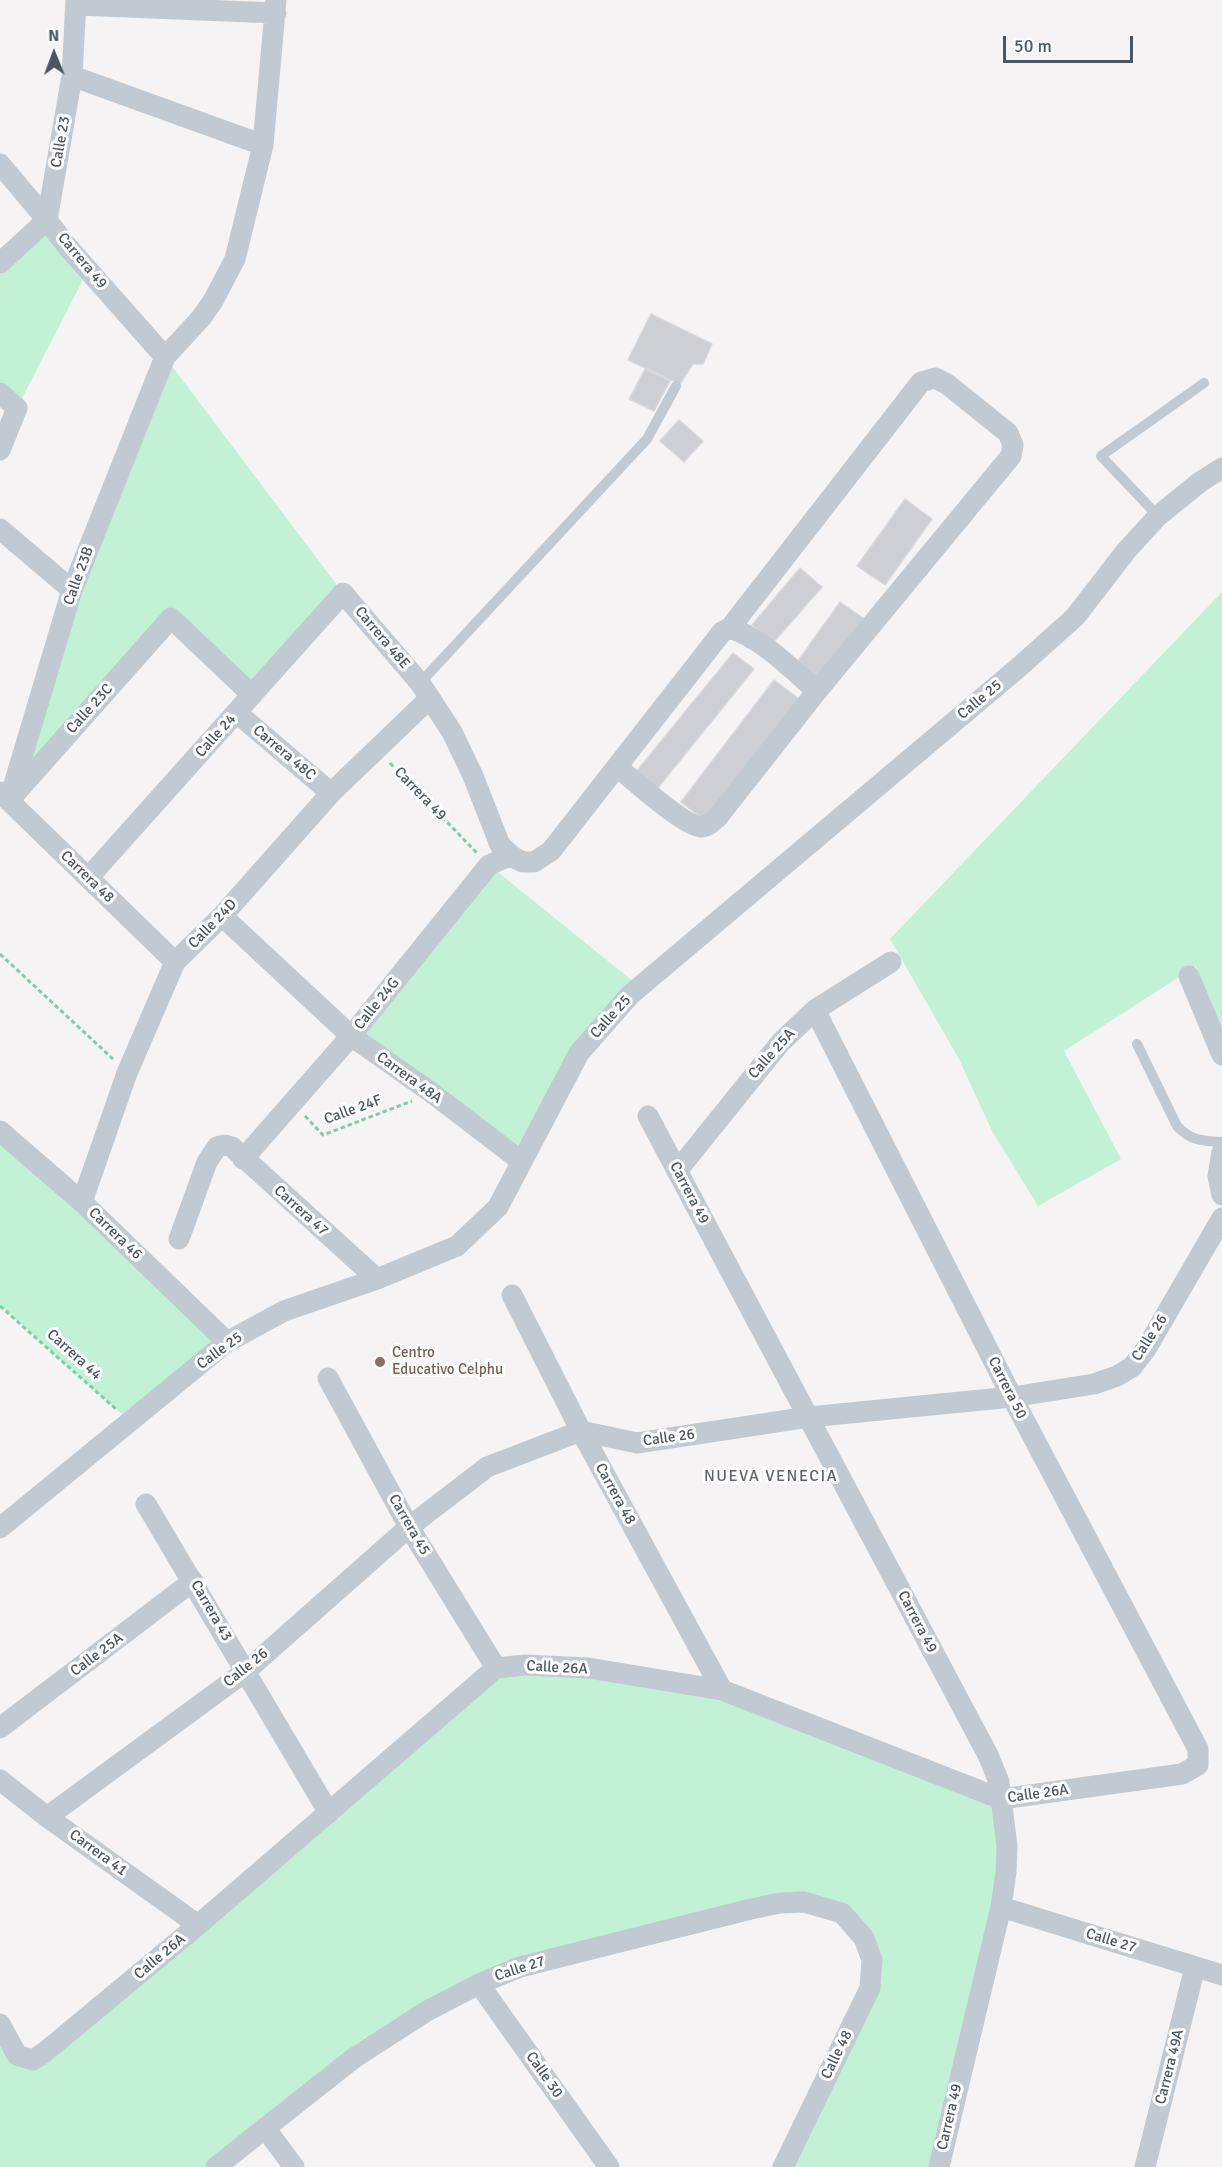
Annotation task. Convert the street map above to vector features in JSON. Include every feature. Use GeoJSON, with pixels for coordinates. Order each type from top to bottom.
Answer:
{"type":"FeatureCollection","features":[{"type":"Feature","properties":{"kind":"street"},"geometry":{"type":"LineString","coordinates":[[76,2],[276,6],[263,145],[235,259],[213,301],[201,318],[165,357]]}},
{"type":"Feature","properties":{"kind":"street","name":"Calle 23"},"geometry":{"type":"LineString","coordinates":[[47,220],[72,76],[76,2]]}},
{"type":"Feature","properties":{"kind":"street"},"geometry":{"type":"LineString","coordinates":[[72,76],[263,145]]}},
{"type":"Feature","properties":{"kind":"street","name":"Carrera 49"},"geometry":{"type":"LineString","coordinates":[[0,164],[66,245],[165,357]]}},
{"type":"Feature","properties":{"kind":"street"},"geometry":{"type":"LineString","coordinates":[[0,263],[47,220]]}},
{"type":"Feature","properties":{"kind":"street","name":"Calle 23B"},"geometry":{"type":"LineString","coordinates":[[5,796],[72,590],[165,357]]}},
{"type":"Feature","properties":{"kind":"street"},"geometry":{"type":"LineString","coordinates":[[489,865],[513,857],[524,862],[534,862],[551,851],[722,632],[730,628],[921,382],[935,378],[948,384],[1008,433],[1013,445],[1011,456],[817,691],[717,818],[708,826],[700,827],[682,819],[617,767]]}},
{"type":"Feature","properties":{"kind":"street"},"geometry":{"type":"LineString","coordinates":[[0,393],[17,408],[0,450]]}},
{"type":"Feature","properties":{"kind":"street","name":"Calle 25"},"geometry":{"type":"LineString","coordinates":[[0,1528],[227,1342],[284,1311],[377,1279],[457,1246],[498,1207],[579,1053],[630,995],[1009,676],[1075,617],[1126,551],[1158,516],[1200,482],[1222,468]]}},
{"type":"Feature","properties":{"kind":"street"},"geometry":{"type":"LineString","coordinates":[[0,529],[72,590]]}},
{"type":"Feature","properties":{"kind":"street","name":"Carrera 48E"},"geometry":{"type":"LineString","coordinates":[[343,593],[425,691],[452,732],[473,776],[500,845],[513,857]]}},
{"type":"Feature","properties":{"kind":"street","name":"Calle 24"},"geometry":{"type":"LineString","coordinates":[[88,878],[343,593]]}},
{"type":"Feature","properties":{"kind":"street","name":"Calle 23C"},"geometry":{"type":"LineString","coordinates":[[5,796],[171,618],[252,695]]}},
{"type":"Feature","properties":{"kind":"street"},"geometry":{"type":"LineString","coordinates":[[730,628],[743,632],[761,645],[817,691]]}},
{"type":"Feature","properties":{"kind":"street","name":"Calle 24D"},"geometry":{"type":"LineString","coordinates":[[82,1202],[127,1073],[175,962],[222,916],[331,793],[376,748],[425,691]]}},
{"type":"Feature","properties":{"kind":"street","name":"Carrera 48C"},"geometry":{"type":"LineString","coordinates":[[237,713],[331,793]]}},
{"type":"Feature","properties":{"kind":"street","name":"Carrera 48"},"geometry":{"type":"LineString","coordinates":[[5,796],[175,962]]}},
{"type":"Feature","properties":{"kind":"street","name":"Calle 24G"},"geometry":{"type":"LineString","coordinates":[[243,1159],[351,1036],[489,865]]}},
{"type":"Feature","properties":{"kind":"street","name":"Carrera 48A"},"geometry":{"type":"LineString","coordinates":[[222,916],[351,1036],[432,1093],[521,1161]]}},
{"type":"Feature","properties":{"kind":"street","name":"Calle 25A"},"geometry":{"type":"LineString","coordinates":[[677,1171],[781,1042],[815,1010],[891,962]]}},
{"type":"Feature","properties":{"kind":"street"},"geometry":{"type":"LineString","coordinates":[[1189,976],[1222,1054]]}},
{"type":"Feature","properties":{"kind":"street","name":"Carrera 50"},"geometry":{"type":"LineString","coordinates":[[815,1010],[1012,1397],[1198,1749],[1198,1765]]}},
{"type":"Feature","properties":{"kind":"street","name":"Carrera 49"},"geometry":{"type":"LineString","coordinates":[[648,1116],[988,1755],[999,1782],[1007,1846],[1001,1908],[939,2167]]}},
{"type":"Feature","properties":{"kind":"street","name":"Carrera 46"},"geometry":{"type":"LineString","coordinates":[[0,1131],[82,1202],[227,1342]]}},
{"type":"Feature","properties":{"kind":"street","name":"Carrera 47"},"geometry":{"type":"LineString","coordinates":[[179,1239],[207,1162],[217,1147],[225,1145],[232,1147],[377,1279]]}},
{"type":"Feature","properties":{"kind":"street"},"geometry":{"type":"LineString","coordinates":[[1222,1152],[1218,1176],[1222,1195]]}},
{"type":"Feature","properties":{"kind":"street","name":"Calle 26"},"geometry":{"type":"LineString","coordinates":[[47,1817],[246,1671],[409,1527],[488,1467],[581,1431],[638,1443],[809,1417],[1012,1397],[1094,1384],[1117,1376],[1132,1367],[1146,1349],[1222,1218]]}},
{"type":"Feature","properties":{"kind":"street","name":"Carrera 48"},"geometry":{"type":"LineString","coordinates":[[512,1295],[581,1431],[722,1690]]}},
{"type":"Feature","properties":{"kind":"street","name":"Carrera 45"},"geometry":{"type":"LineString","coordinates":[[328,1378],[409,1527],[496,1668]]}},
{"type":"Feature","properties":{"kind":"street","name":"Carrera 43"},"geometry":{"type":"LineString","coordinates":[[146,1503],[329,1813]]}},
{"type":"Feature","properties":{"kind":"street","name":"Calle 25A"},"geometry":{"type":"LineString","coordinates":[[0,1728],[193,1581]]}},
{"type":"Feature","properties":{"kind":"street","name":"Calle 26A"},"geometry":{"type":"LineString","coordinates":[[0,2024],[17,2055],[33,2060],[198,1925],[496,1668],[525,1665],[588,1668],[722,1690],[1001,1799],[1182,1774],[1198,1765]]}},
{"type":"Feature","properties":{"kind":"street","name":"Carrera 41"},"geometry":{"type":"LineString","coordinates":[[0,1780],[47,1817],[198,1925]]}},
{"type":"Feature","properties":{"kind":"street","name":"Calle 27"},"geometry":{"type":"LineString","coordinates":[[216,2167],[354,2058],[427,2011],[479,1984],[520,1967],[780,1903],[804,1902],[842,1913],[864,1938]]}},
{"type":"Feature","properties":{"kind":"street","name":"Calle 27"},"geometry":{"type":"LineString","coordinates":[[1001,1908],[1222,1975]]}},
{"type":"Feature","properties":{"kind":"street","name":"Calle 48"},"geometry":{"type":"LineString","coordinates":[[783,2167],[870,1988],[872,1960],[864,1938]]}},
{"type":"Feature","properties":{"kind":"street","name":"Carrera 49A"},"geometry":{"type":"LineString","coordinates":[[1145,2167],[1195,1967]]}},
{"type":"Feature","properties":{"kind":"street","name":"Calle 30"},"geometry":{"type":"LineString","coordinates":[[479,1984],[609,2167]]}},
{"type":"Feature","properties":{"kind":"street"},"geometry":{"type":"LineString","coordinates":[[265,2128],[294,2167]]}},
{"type":"Feature","properties":{"kind":"lane"},"geometry":{"type":"LineString","coordinates":[[1158,516],[1101,456],[1204,383]]}},
{"type":"Feature","properties":{"kind":"lane"},"geometry":{"type":"LineString","coordinates":[[425,691],[647,439],[676,386]]}},
{"type":"Feature","properties":{"kind":"lane"},"geometry":{"type":"LineString","coordinates":[[1137,1044],[1177,1126],[1186,1136],[1202,1141],[1222,1142]]}},
{"type":"Feature","properties":{"kind":"path","name":"Carrera 49"},"geometry":{"type":"LineString","coordinates":[[376,748],[489,865]]}},
{"type":"Feature","properties":{"kind":"path"},"geometry":{"type":"LineString","coordinates":[[0,954],[127,1073]]}},
{"type":"Feature","properties":{"kind":"path","name":"Calle 24F"},"geometry":{"type":"LineString","coordinates":[[293,1103],[323,1135],[432,1093]]}},
{"type":"Feature","properties":{"kind":"path","name":"Carrera 44"},"geometry":{"type":"LineString","coordinates":[[0,1306],[131,1422]]}},
{"type":"Feature","properties":{"kind":"green space"},"geometry":{"type":"Polygon","coordinates":[[[47,220],[88,270],[17,408],[0,393],[0,264],[47,220]]]}},
{"type":"Feature","properties":{"kind":"green space"},"geometry":{"type":"Polygon","coordinates":[[[165,357],[343,593],[252,695],[171,618],[9,801],[75,582],[165,357]]]}},
{"type":"Feature","properties":{"kind":"green space"},"geometry":{"type":"Polygon","coordinates":[[[1222,592],[1222,1034],[1196,966],[1064,1051],[1121,1159],[1038,1206],[992,1131],[959,1059],[890,939],[1222,592]]]}},
{"type":"Feature","properties":{"kind":"green space"},"geometry":{"type":"Polygon","coordinates":[[[489,865],[640,987],[579,1053],[521,1161],[351,1036],[489,865]]]}},
{"type":"Feature","properties":{"kind":"green space"},"geometry":{"type":"Polygon","coordinates":[[[0,1131],[227,1342],[131,1422],[0,1305],[0,1131]]]}},
{"type":"Feature","properties":{"kind":"green space"},"geometry":{"type":"Polygon","coordinates":[[[496,1668],[722,1690],[1001,1799],[1007,1846],[939,2167],[783,2167],[870,1988],[864,1938],[804,1902],[479,1984],[216,2167],[0,2167],[0,2024],[34,2060],[496,1668]]]}},
{"type":"Feature","properties":{"kind":"building"},"geometry":{"type":"Polygon","coordinates":[[[651,314],[712,344],[703,364],[693,364],[680,384],[628,360],[651,314]]]}},
{"type":"Feature","properties":{"kind":"building"},"geometry":{"type":"Polygon","coordinates":[[[645,369],[670,381],[654,411],[629,399],[645,369]]]}},
{"type":"Feature","properties":{"kind":"building"},"geometry":{"type":"Polygon","coordinates":[[[679,420],[703,441],[684,462],[660,441],[679,420]]]}},
{"type":"Feature","properties":{"kind":"building"},"geometry":{"type":"Polygon","coordinates":[[[905,499],[932,519],[885,585],[857,566],[905,499]]]}},
{"type":"Feature","properties":{"kind":"building"},"geometry":{"type":"Polygon","coordinates":[[[800,568],[822,587],[773,643],[752,625],[800,568]]]}},
{"type":"Feature","properties":{"kind":"building"},"geometry":{"type":"Polygon","coordinates":[[[840,602],[866,620],[818,686],[793,668],[840,602]]]}},
{"type":"Feature","properties":{"kind":"building"},"geometry":{"type":"Polygon","coordinates":[[[733,653],[754,669],[657,789],[636,772],[733,653]]]}},
{"type":"Feature","properties":{"kind":"building"},"geometry":{"type":"Polygon","coordinates":[[[774,680],[799,699],[707,822],[681,802],[774,680]]]}},
{"type":"Feature","properties":{"kind":"place","name":"Centro Educativo Celphu"},"geometry":{"type":"Point","coordinates":[380,1362]}},
{"type":"Feature","properties":{"kind":"district","name":"NUEVA VENECIA"},"geometry":{"type":"Point","coordinates":[771,1477]}}]}
